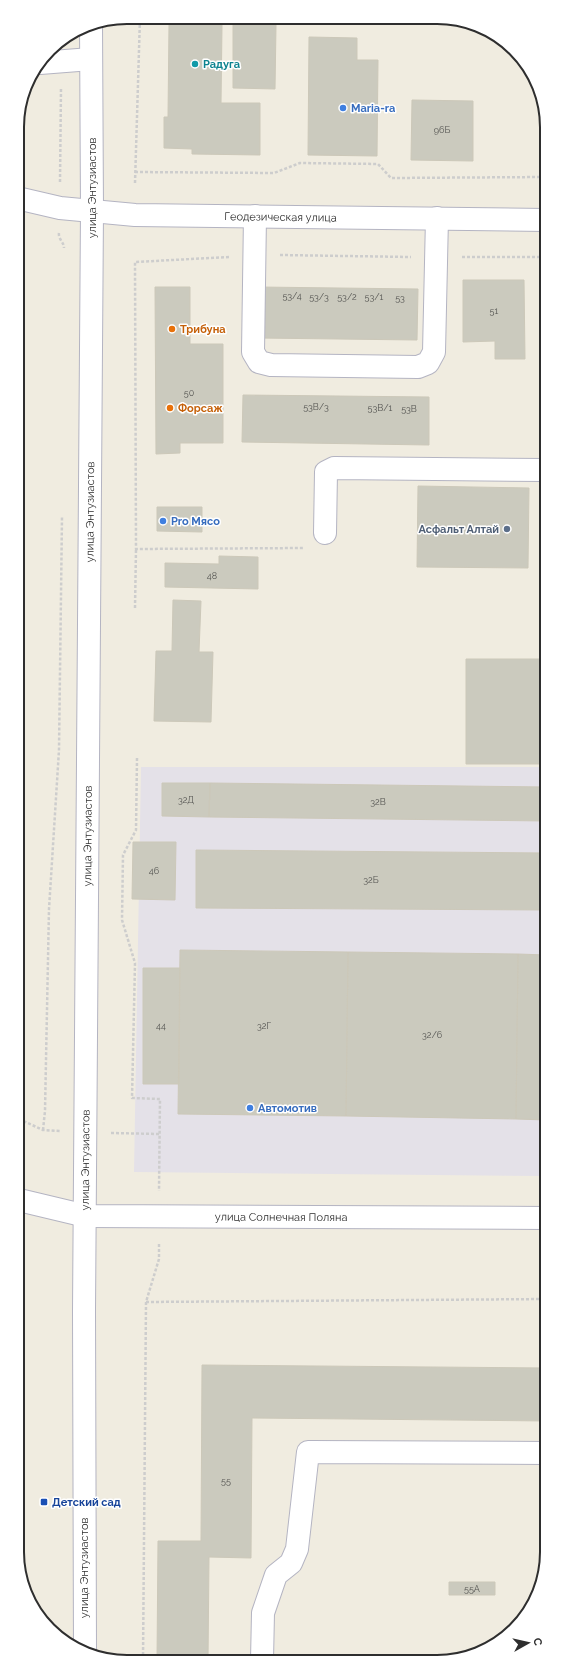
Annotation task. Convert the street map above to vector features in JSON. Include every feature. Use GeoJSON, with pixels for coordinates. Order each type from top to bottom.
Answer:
{"type":"FeatureCollection","features":[{"type":"Feature","properties":{"kind":"street","name":"улица Энтузиастов"},"geometry":{"type":"LineString","coordinates":[[84,1645],[86,829],[92,211],[91,30]]}},
{"type":"Feature","properties":{"kind":"street"},"geometry":{"type":"LineString","coordinates":[[46,63],[91,59]]}},
{"type":"Feature","properties":{"kind":"street","name":"Геодезическая улица"},"geometry":{"type":"LineString","coordinates":[[24,200],[60,208],[135,214],[540,220]]}},
{"type":"Feature","properties":{"kind":"street"},"geometry":{"type":"LineString","coordinates":[[255,216],[253,256],[253,352],[259,362],[271,365],[418,366],[428,363],[434,352],[437,218]]}},
{"type":"Feature","properties":{"kind":"street"},"geometry":{"type":"LineString","coordinates":[[325,532],[326,472],[328,469],[540,470]]}},
{"type":"Feature","properties":{"kind":"street","name":"улица Солнечная Поляна"},"geometry":{"type":"LineString","coordinates":[[24,1201],[86,1216],[540,1218]]}},
{"type":"Feature","properties":{"kind":"street"},"geometry":{"type":"LineString","coordinates":[[262,1655],[263,1613],[276,1575],[291,1563],[297,1549],[308,1452],[540,1453]]}},
{"type":"Feature","properties":{"kind":"path"},"geometry":{"type":"LineString","coordinates":[[135,183],[140,24]]}},
{"type":"Feature","properties":{"kind":"path"},"geometry":{"type":"LineString","coordinates":[[61,61],[60,208],[58,237],[64,245],[64,250]]}},
{"type":"Feature","properties":{"kind":"path"},"geometry":{"type":"LineString","coordinates":[[135,172],[274,173],[300,163],[378,164],[391,178],[540,177]]}},
{"type":"Feature","properties":{"kind":"path"},"geometry":{"type":"LineString","coordinates":[[135,608],[135,262],[278,255],[540,257]]}},
{"type":"Feature","properties":{"kind":"path"},"geometry":{"type":"LineString","coordinates":[[43,1130],[45,1111],[49,909],[59,750],[62,510]]}},
{"type":"Feature","properties":{"kind":"path"},"geometry":{"type":"LineString","coordinates":[[136,549],[307,548],[325,532]]}},
{"type":"Feature","properties":{"kind":"path"},"geometry":{"type":"LineString","coordinates":[[137,758],[136,830],[123,854],[122,920],[135,963],[132,1098],[160,1099],[159,1134]]}},
{"type":"Feature","properties":{"kind":"path"},"geometry":{"type":"LineString","coordinates":[[143,1655],[146,1302],[540,1299]]}},
{"type":"Feature","properties":{"kind":"shaded area"},"geometry":{"type":"Polygon","coordinates":[[[141,767],[540,767],[540,1176],[134,1172],[141,767]]]}},
{"type":"Feature","properties":{"kind":"building","name":"Радуга"},"geometry":{"type":"Polygon","coordinates":[[[169,24],[222,25],[221,103],[260,103],[260,155],[192,154],[192,149],[164,148],[164,117],[168,117],[169,24]]]}},
{"type":"Feature","properties":{"kind":"building"},"geometry":{"type":"Polygon","coordinates":[[[233,25],[276,25],[275,89],[233,88],[233,25]]]}},
{"type":"Feature","properties":{"kind":"building","name":"Maria-ra"},"geometry":{"type":"Polygon","coordinates":[[[309,37],[357,38],[357,60],[378,60],[377,156],[308,155],[309,37]]]}},
{"type":"Feature","properties":{"kind":"building"},"geometry":{"type":"Polygon","coordinates":[[[412,100],[473,101],[473,161],[411,160],[412,100]]]}},
{"type":"Feature","properties":{"kind":"building"},"geometry":{"type":"Polygon","coordinates":[[[463,280],[524,280],[525,359],[495,359],[495,341],[463,342],[463,280]]]}},
{"type":"Feature","properties":{"kind":"building"},"geometry":{"type":"Polygon","coordinates":[[[155,287],[190,287],[190,344],[223,344],[223,443],[180,443],[180,453],[156,454],[155,287]]]}},
{"type":"Feature","properties":{"kind":"building"},"geometry":{"type":"Polygon","coordinates":[[[259,287],[418,289],[417,340],[259,338],[259,287]]]}},
{"type":"Feature","properties":{"kind":"building"},"geometry":{"type":"Polygon","coordinates":[[[243,395],[429,397],[429,445],[242,442],[243,395]]]}},
{"type":"Feature","properties":{"kind":"building"},"geometry":{"type":"Polygon","coordinates":[[[418,486],[529,488],[528,568],[417,567],[418,486]]]}},
{"type":"Feature","properties":{"kind":"building"},"geometry":{"type":"Polygon","coordinates":[[[157,507],[202,507],[202,532],[157,531],[157,507]]]}},
{"type":"Feature","properties":{"kind":"building"},"geometry":{"type":"Polygon","coordinates":[[[219,556],[258,557],[258,589],[165,587],[165,563],[219,564],[219,556]]]}},
{"type":"Feature","properties":{"kind":"building"},"geometry":{"type":"Polygon","coordinates":[[[173,600],[201,601],[199,652],[213,652],[211,722],[154,721],[156,651],[172,651],[173,600]]]}},
{"type":"Feature","properties":{"kind":"building"},"geometry":{"type":"Polygon","coordinates":[[[466,659],[540,659],[540,764],[466,764],[466,659]]]}},
{"type":"Feature","properties":{"kind":"building"},"geometry":{"type":"Polygon","coordinates":[[[162,783],[210,783],[209,817],[162,816],[162,783]]]}},
{"type":"Feature","properties":{"kind":"building"},"geometry":{"type":"Polygon","coordinates":[[[210,783],[540,787],[540,821],[209,817],[210,783]]]}},
{"type":"Feature","properties":{"kind":"building"},"geometry":{"type":"Polygon","coordinates":[[[133,842],[176,842],[175,900],[132,899],[133,842]]]}},
{"type":"Feature","properties":{"kind":"building"},"geometry":{"type":"Polygon","coordinates":[[[196,850],[540,853],[540,910],[196,908],[196,850]]]}},
{"type":"Feature","properties":{"kind":"building"},"geometry":{"type":"Polygon","coordinates":[[[180,950],[348,952],[346,1116],[178,1114],[180,950]]]}},
{"type":"Feature","properties":{"kind":"building"},"geometry":{"type":"Polygon","coordinates":[[[348,952],[518,954],[516,1119],[346,1116],[348,952]]]}},
{"type":"Feature","properties":{"kind":"building"},"geometry":{"type":"Polygon","coordinates":[[[518,954],[540,955],[540,1120],[516,1119],[518,954]]]}},
{"type":"Feature","properties":{"kind":"building"},"geometry":{"type":"Polygon","coordinates":[[[143,968],[180,968],[179,1084],[143,1084],[143,968]]]}},
{"type":"Feature","properties":{"kind":"building"},"geometry":{"type":"Polygon","coordinates":[[[202,1365],[540,1368],[540,1421],[252,1418],[251,1558],[209,1557],[208,1655],[157,1655],[158,1541],[201,1541],[202,1365]]]}},
{"type":"Feature","properties":{"kind":"building"},"geometry":{"type":"Polygon","coordinates":[[[449,1582],[495,1582],[495,1595],[449,1595],[449,1582]]]}},
{"type":"Feature","properties":{"kind":"place","name":"Радуга"},"geometry":{"type":"Point","coordinates":[195,64]}},
{"type":"Feature","properties":{"kind":"place","name":"Maria-ra"},"geometry":{"type":"Point","coordinates":[343,108]}},
{"type":"Feature","properties":{"kind":"place","name":"Трибуна"},"geometry":{"type":"Point","coordinates":[172,329]}},
{"type":"Feature","properties":{"kind":"place","name":"Форсаж"},"geometry":{"type":"Point","coordinates":[170,408]}},
{"type":"Feature","properties":{"kind":"place","name":"Pro Мясо"},"geometry":{"type":"Point","coordinates":[163,521]}},
{"type":"Feature","properties":{"kind":"place","name":"Асфальт Алтай"},"geometry":{"type":"Point","coordinates":[507,529]}},
{"type":"Feature","properties":{"kind":"place","name":"Автомотив"},"geometry":{"type":"Point","coordinates":[250,1108]}},
{"type":"Feature","properties":{"kind":"place","name":"Детский сад"},"geometry":{"type":"Point","coordinates":[44,1502]}}]}
